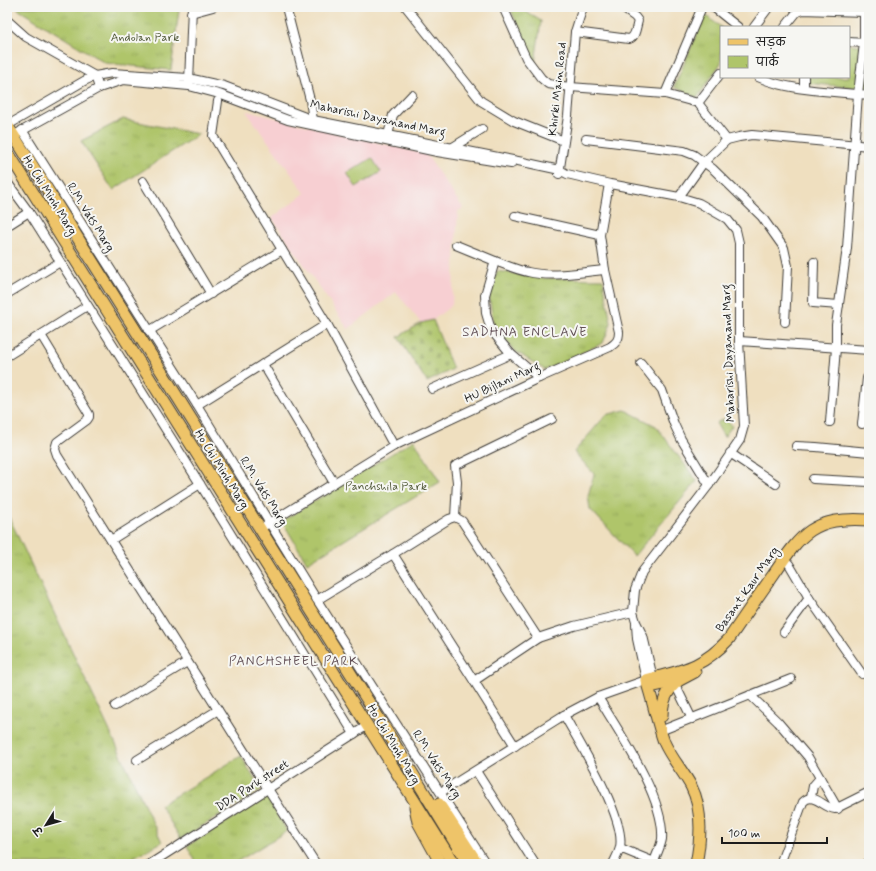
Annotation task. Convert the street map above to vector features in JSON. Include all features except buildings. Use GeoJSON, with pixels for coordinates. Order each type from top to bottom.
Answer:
{"type":"FeatureCollection","features":[{"type":"Feature","properties":{"kind":"main road","name":"Ho Chi Minh Marg"},"geometry":{"type":"LineString","coordinates":[[7,125],[18,133],[265,526],[411,772],[468,864]]}},
{"type":"Feature","properties":{"kind":"main road","name":"Ho Chi Minh Marg"},"geometry":{"type":"LineString","coordinates":[[8,154],[454,864]]}},
{"type":"Feature","properties":{"kind":"main road","name":"Basant Kaur Marg"},"geometry":{"type":"LineString","coordinates":[[675,679],[709,657],[724,644],[789,550],[803,536],[820,525],[834,521],[849,518],[869,520]]}},
{"type":"Feature","properties":{"kind":"main road","name":"Basant Kaur Marg"},"geometry":{"type":"LineString","coordinates":[[651,683],[675,679],[694,673],[721,654],[732,642],[806,541],[823,530],[841,525],[851,524],[869,526]]}},
{"type":"Feature","properties":{"kind":"main road"},"geometry":{"type":"LineString","coordinates":[[662,716],[664,701],[675,679]]}},
{"type":"Feature","properties":{"kind":"main road","name":"Maharishi Dayanand Marg"},"geometry":{"type":"LineString","coordinates":[[651,683],[665,729],[675,754],[694,782],[702,802],[705,833],[702,864]]}},
{"type":"Feature","properties":{"kind":"main road","name":"Maharishi Dayanand Marg"},"geometry":{"type":"LineString","coordinates":[[651,683],[664,742],[675,763],[691,785],[697,800],[700,823],[696,864]]}},
{"type":"Feature","properties":{"kind":"main road"},"geometry":{"type":"LineString","coordinates":[[411,772],[427,786],[478,864]]}},
{"type":"Feature","properties":{"kind":"main road"},"geometry":{"type":"LineString","coordinates":[[415,802],[418,822],[441,864]]}},
{"type":"Feature","properties":{"kind":"street"},"geometry":{"type":"LineString","coordinates":[[189,82],[192,10],[212,7]]}},
{"type":"Feature","properties":{"kind":"street"},"geometry":{"type":"LineString","coordinates":[[286,7],[310,100],[313,120]]}},
{"type":"Feature","properties":{"kind":"street"},"geometry":{"type":"LineString","coordinates":[[406,7],[481,101],[514,121],[564,141]]}},
{"type":"Feature","properties":{"kind":"street"},"geometry":{"type":"LineString","coordinates":[[503,7],[526,58],[541,78],[548,84],[665,94],[698,103],[727,140]]}},
{"type":"Feature","properties":{"kind":"street"},"geometry":{"type":"LineString","coordinates":[[575,32],[629,39],[632,38],[634,36],[638,21],[621,7]]}},
{"type":"Feature","properties":{"kind":"street"},"geometry":{"type":"LineString","coordinates":[[665,94],[702,7]]}},
{"type":"Feature","properties":{"kind":"street"},"geometry":{"type":"LineString","coordinates":[[713,7],[737,26]]}},
{"type":"Feature","properties":{"kind":"street"},"geometry":{"type":"LineString","coordinates":[[755,26],[769,7]]}},
{"type":"Feature","properties":{"kind":"street","name":"Khirki Main Road"},"geometry":{"type":"LineString","coordinates":[[562,173],[575,32],[580,8]]}},
{"type":"Feature","properties":{"kind":"street"},"geometry":{"type":"LineString","coordinates":[[786,26],[797,12],[803,10],[864,9],[864,43],[858,94],[846,248],[836,325],[836,348],[830,422]]}},
{"type":"Feature","properties":{"kind":"street"},"geometry":{"type":"LineString","coordinates":[[7,20],[26,37],[95,76],[98,88]]}},
{"type":"Feature","properties":{"kind":"street"},"geometry":{"type":"LineString","coordinates":[[850,42],[864,43]]}},
{"type":"Feature","properties":{"kind":"street","name":"Maharishi Dayanand Marg"},"geometry":{"type":"LineString","coordinates":[[7,125],[95,76],[112,72],[224,86],[289,116],[437,152],[562,173]]}},
{"type":"Feature","properties":{"kind":"street"},"geometry":{"type":"LineString","coordinates":[[698,103],[720,74]]}},
{"type":"Feature","properties":{"kind":"street"},"geometry":{"type":"LineString","coordinates":[[761,78],[771,82],[804,88],[869,94]]}},
{"type":"Feature","properties":{"kind":"street"},"geometry":{"type":"LineString","coordinates":[[804,78],[804,88]]}},
{"type":"Feature","properties":{"kind":"street","name":"Maharishi Dayanand Marg"},"geometry":{"type":"LineString","coordinates":[[18,133],[98,88],[123,80],[189,82]]}},
{"type":"Feature","properties":{"kind":"street"},"geometry":{"type":"LineString","coordinates":[[388,135],[394,115],[412,95]]}},
{"type":"Feature","properties":{"kind":"street"},"geometry":{"type":"LineString","coordinates":[[51,100],[57,111]]}},
{"type":"Feature","properties":{"kind":"street"},"geometry":{"type":"LineString","coordinates":[[218,101],[213,136],[327,324],[394,446]]}},
{"type":"Feature","properties":{"kind":"street"},"geometry":{"type":"LineString","coordinates":[[30,113],[36,123]]}},
{"type":"Feature","properties":{"kind":"street","name":"Maharishi Dayanand Marg"},"geometry":{"type":"LineString","coordinates":[[289,116],[453,147],[610,184],[679,197],[699,203],[714,210],[727,219],[736,230],[739,243],[739,340],[744,426],[740,440],[709,485],[642,572],[635,590],[633,612],[643,636],[650,665],[651,683]]}},
{"type":"Feature","properties":{"kind":"street"},"geometry":{"type":"LineString","coordinates":[[453,147],[482,129]]}},
{"type":"Feature","properties":{"kind":"street","name":"R.M. Vats Marg"},"geometry":{"type":"LineString","coordinates":[[18,133],[197,406],[265,526],[317,600],[486,864]]}},
{"type":"Feature","properties":{"kind":"street"},"geometry":{"type":"LineString","coordinates":[[679,197],[704,162],[727,140],[739,136],[752,135],[869,146]]}},
{"type":"Feature","properties":{"kind":"street"},"geometry":{"type":"LineString","coordinates":[[586,139],[684,151],[694,155],[713,168],[762,218],[784,248],[788,266],[785,322]]}},
{"type":"Feature","properties":{"kind":"street"},"geometry":{"type":"LineString","coordinates":[[143,181],[211,294]]}},
{"type":"Feature","properties":{"kind":"street"},"geometry":{"type":"LineString","coordinates":[[7,182],[29,212],[200,484],[354,734]]}},
{"type":"Feature","properties":{"kind":"street","name":"HU Bijlani Marg"},"geometry":{"type":"LineString","coordinates":[[265,526],[394,446],[610,347],[619,338],[619,332],[605,270],[600,235],[610,184]]}},
{"type":"Feature","properties":{"kind":"street"},"geometry":{"type":"LineString","coordinates":[[7,226],[29,212]]}},
{"type":"Feature","properties":{"kind":"street"},"geometry":{"type":"LineString","coordinates":[[515,216],[600,235]]}},
{"type":"Feature","properties":{"kind":"street"},"geometry":{"type":"LineString","coordinates":[[456,244],[495,261],[527,272],[551,275],[605,270]]}},
{"type":"Feature","properties":{"kind":"street"},"geometry":{"type":"LineString","coordinates":[[149,331],[282,250]]}},
{"type":"Feature","properties":{"kind":"street"},"geometry":{"type":"LineString","coordinates":[[495,261],[485,295],[486,313],[491,330],[511,354],[540,378]]}},
{"type":"Feature","properties":{"kind":"street"},"geometry":{"type":"LineString","coordinates":[[7,294],[60,262]]}},
{"type":"Feature","properties":{"kind":"street"},"geometry":{"type":"LineString","coordinates":[[814,262],[813,303],[839,305]]}},
{"type":"Feature","properties":{"kind":"street"},"geometry":{"type":"LineString","coordinates":[[7,356],[87,306]]}},
{"type":"Feature","properties":{"kind":"street"},"geometry":{"type":"LineString","coordinates":[[197,406],[327,324]]}},
{"type":"Feature","properties":{"kind":"street"},"geometry":{"type":"LineString","coordinates":[[41,335],[89,414],[87,420],[57,442],[55,449],[57,455],[316,864]]}},
{"type":"Feature","properties":{"kind":"street"},"geometry":{"type":"LineString","coordinates":[[739,340],[869,350]]}},
{"type":"Feature","properties":{"kind":"street"},"geometry":{"type":"LineString","coordinates":[[432,389],[511,354]]}},
{"type":"Feature","properties":{"kind":"street"},"geometry":{"type":"LineString","coordinates":[[641,363],[662,390],[674,424],[709,485]]}},
{"type":"Feature","properties":{"kind":"street"},"geometry":{"type":"LineString","coordinates":[[263,364],[334,483]]}},
{"type":"Feature","properties":{"kind":"street"},"geometry":{"type":"LineString","coordinates":[[862,424],[867,401],[867,378]]}},
{"type":"Feature","properties":{"kind":"street"},"geometry":{"type":"LineString","coordinates":[[455,517],[457,482],[455,466],[552,419]]}},
{"type":"Feature","properties":{"kind":"street"},"geometry":{"type":"LineString","coordinates":[[796,446],[869,452]]}},
{"type":"Feature","properties":{"kind":"street"},"geometry":{"type":"LineString","coordinates":[[730,453],[776,484]]}},
{"type":"Feature","properties":{"kind":"street"},"geometry":{"type":"LineString","coordinates":[[813,480],[869,482]]}},
{"type":"Feature","properties":{"kind":"street"},"geometry":{"type":"LineString","coordinates":[[111,540],[200,484]]}},
{"type":"Feature","properties":{"kind":"street"},"geometry":{"type":"LineString","coordinates":[[317,600],[449,518],[455,517],[462,521],[538,638]]}},
{"type":"Feature","properties":{"kind":"street"},"geometry":{"type":"LineString","coordinates":[[393,554],[514,746]]}},
{"type":"Feature","properties":{"kind":"street"},"geometry":{"type":"LineString","coordinates":[[789,564],[809,598],[862,674]]}},
{"type":"Feature","properties":{"kind":"street"},"geometry":{"type":"LineString","coordinates":[[784,632],[809,598]]}},
{"type":"Feature","properties":{"kind":"street"},"geometry":{"type":"LineString","coordinates":[[474,681],[538,638],[574,626],[633,612]]}},
{"type":"Feature","properties":{"kind":"street","name":"Maharishi Dayanand Marg"},"geometry":{"type":"LineString","coordinates":[[636,622],[636,639],[651,683]]}},
{"type":"Feature","properties":{"kind":"street"},"geometry":{"type":"LineString","coordinates":[[115,706],[187,662]]}},
{"type":"Feature","properties":{"kind":"street"},"geometry":{"type":"LineString","coordinates":[[650,665],[675,679],[692,719]]}},
{"type":"Feature","properties":{"kind":"street"},"geometry":{"type":"LineString","coordinates":[[665,729],[791,679]]}},
{"type":"Feature","properties":{"kind":"street"},"geometry":{"type":"LineString","coordinates":[[441,792],[564,715],[598,697],[651,683]]}},
{"type":"Feature","properties":{"kind":"street"},"geometry":{"type":"LineString","coordinates":[[750,695],[778,722],[808,757],[838,809]]}},
{"type":"Feature","properties":{"kind":"street"},"geometry":{"type":"LineString","coordinates":[[598,697],[632,753],[649,785],[660,817],[662,840],[656,863],[620,848]]}},
{"type":"Feature","properties":{"kind":"street"},"geometry":{"type":"LineString","coordinates":[[137,760],[218,710]]}},
{"type":"Feature","properties":{"kind":"street"},"geometry":{"type":"LineString","coordinates":[[564,715],[609,799],[620,836],[620,848],[613,864]]}},
{"type":"Feature","properties":{"kind":"street","name":"DDA Park street"},"geometry":{"type":"LineString","coordinates":[[150,864],[368,725]]}},
{"type":"Feature","properties":{"kind":"street"},"geometry":{"type":"LineString","coordinates":[[476,771],[535,864]]}},
{"type":"Feature","properties":{"kind":"street"},"geometry":{"type":"LineString","coordinates":[[811,797],[813,786],[820,778]]}},
{"type":"Feature","properties":{"kind":"street"},"geometry":{"type":"LineString","coordinates":[[811,797],[831,809],[838,809],[869,792]]}},
{"type":"Feature","properties":{"kind":"street"},"geometry":{"type":"LineString","coordinates":[[780,864],[803,802],[807,798],[811,797]]}},
{"type":"Feature","properties":{"kind":"street"},"geometry":{"type":"LineString","coordinates":[[865,864],[869,862]]}},
{"type":"Feature","properties":{"kind":"shaded area"},"geometry":{"type":"Polygon","coordinates":[[[246,111],[426,154],[463,208],[458,211],[452,305],[433,320],[421,323],[396,292],[348,329],[272,218],[305,193],[246,111]]]}},
{"type":"Feature","properties":{"kind":"green space","name":"Andolan Park"},"geometry":{"type":"Polygon","coordinates":[[[17,7],[165,7],[179,10],[171,70],[105,63],[19,10],[17,7]]]}},
{"type":"Feature","properties":{"kind":"green space"},"geometry":{"type":"Polygon","coordinates":[[[510,7],[518,7],[541,21],[535,63],[529,53],[510,7]]]}},
{"type":"Feature","properties":{"kind":"green space"},"geometry":{"type":"Polygon","coordinates":[[[705,15],[720,26],[720,64],[697,98],[674,87],[705,15]]]}},
{"type":"Feature","properties":{"kind":"green space"},"geometry":{"type":"Polygon","coordinates":[[[850,44],[869,46],[869,89],[806,83],[806,78],[850,78],[850,44]]]}},
{"type":"Feature","properties":{"kind":"green space"},"geometry":{"type":"Polygon","coordinates":[[[123,119],[199,134],[113,190],[81,141],[123,119]]]}},
{"type":"Feature","properties":{"kind":"green space"},"geometry":{"type":"Polygon","coordinates":[[[372,158],[381,172],[356,187],[347,173],[372,158]]]}},
{"type":"Feature","properties":{"kind":"green space"},"geometry":{"type":"Polygon","coordinates":[[[497,271],[543,278],[603,279],[611,323],[603,343],[545,370],[515,351],[494,329],[489,294],[497,271]]]}},
{"type":"Feature","properties":{"kind":"green space"},"geometry":{"type":"Polygon","coordinates":[[[433,320],[453,369],[427,382],[398,337],[421,323],[433,320]]]}},
{"type":"Feature","properties":{"kind":"green space"},"geometry":{"type":"Polygon","coordinates":[[[625,410],[656,426],[697,481],[634,556],[590,509],[588,496],[594,474],[574,452],[606,415],[625,410]]]}},
{"type":"Feature","properties":{"kind":"green space"},"geometry":{"type":"Polygon","coordinates":[[[726,418],[732,426],[724,437],[716,423],[726,418]]]}},
{"type":"Feature","properties":{"kind":"green space","name":"Panchshila Park"},"geometry":{"type":"Polygon","coordinates":[[[414,440],[440,482],[307,563],[282,521],[414,440]]]}},
{"type":"Feature","properties":{"kind":"green space"},"geometry":{"type":"Polygon","coordinates":[[[7,513],[162,842],[121,864],[7,864],[7,513]]]}},
{"type":"Feature","properties":{"kind":"green space"},"geometry":{"type":"Polygon","coordinates":[[[241,756],[261,790],[181,839],[160,805],[241,756]]]}},
{"type":"Feature","properties":{"kind":"green space"},"geometry":{"type":"Polygon","coordinates":[[[267,797],[287,831],[233,864],[197,864],[187,846],[267,797]]]}},
{"type":"Feature","properties":{"kind":"district","name":"SADHNA ENCLAVE"},"geometry":{"type":"Point","coordinates":[525,331]}},
{"type":"Feature","properties":{"kind":"district","name":"PANCHSHEEL PARK"},"geometry":{"type":"Point","coordinates":[294,660]}}]}
